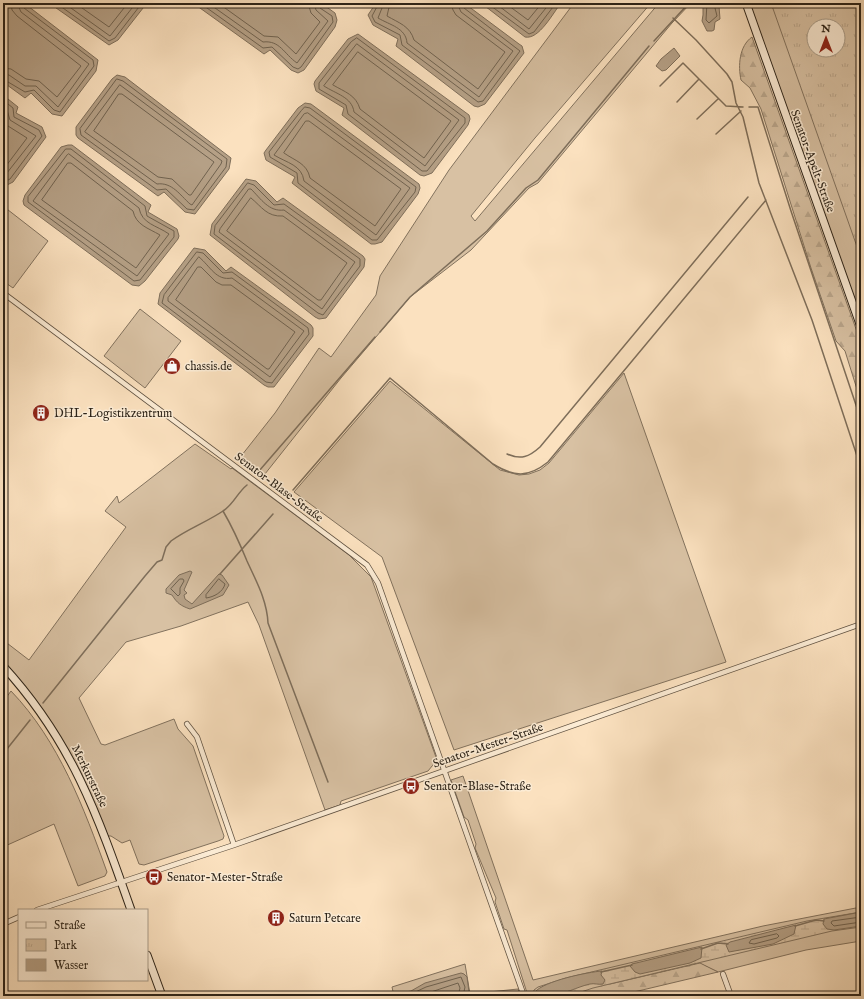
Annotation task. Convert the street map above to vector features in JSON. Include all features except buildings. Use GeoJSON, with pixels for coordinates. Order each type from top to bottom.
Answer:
{"type":"FeatureCollection","features":[{"type":"Feature","properties":{"kind":"street","name":"Senator-Apelt-Straße"},"geometry":{"type":"LineString","coordinates":[[746,3],[861,327]]}},
{"type":"Feature","properties":{"kind":"street","name":"Senator-Blase-Straße"},"geometry":{"type":"LineString","coordinates":[[3,293],[367,565],[378,584],[524,996]]}},
{"type":"Feature","properties":{"kind":"street","name":"Senator-Mester-Straße"},"geometry":{"type":"LineString","coordinates":[[40,909],[234,845],[861,624]]}},
{"type":"Feature","properties":{"kind":"street","name":"Merkurstraße"},"geometry":{"type":"LineString","coordinates":[[3,666],[34,703],[68,755],[96,815],[131,909]]}},
{"type":"Feature","properties":{"kind":"street"},"geometry":{"type":"LineString","coordinates":[[187,724],[197,737],[234,845]]}},
{"type":"Feature","properties":{"kind":"street"},"geometry":{"type":"LineString","coordinates":[[3,924],[18,917]]}},
{"type":"Feature","properties":{"kind":"street"},"geometry":{"type":"LineString","coordinates":[[148,958],[162,996]]}},
{"type":"Feature","properties":{"kind":"street"},"geometry":{"type":"LineString","coordinates":[[723,974],[731,996]]}},
{"type":"Feature","properties":{"kind":"green space"},"geometry":{"type":"Polygon","coordinates":[[[574,3],[651,3],[535,138],[471,216],[475,221],[659,3],[691,3],[672,23],[538,183],[529,188],[471,250],[410,297],[341,378],[261,479],[238,460],[275,413],[319,348],[331,357],[376,295],[380,276],[449,170],[574,3]]]}},
{"type":"Feature","properties":{"kind":"green space"},"geometry":{"type":"Polygon","coordinates":[[[748,3],[774,3],[861,203],[861,319],[748,3]]]}},
{"type":"Feature","properties":{"kind":"green space"},"geometry":{"type":"Polygon","coordinates":[[[771,3],[861,3],[861,258],[771,3]]]}},
{"type":"Feature","properties":{"kind":"green space"},"geometry":{"type":"Polygon","coordinates":[[[752,37],[861,343],[861,402],[845,351],[836,341],[811,268],[761,109],[750,88],[741,80],[740,57],[744,46],[752,37]]]}},
{"type":"Feature","properties":{"kind":"green space"},"geometry":{"type":"Polygon","coordinates":[[[3,206],[48,241],[13,288],[3,281],[3,206]]]}},
{"type":"Feature","properties":{"kind":"green space"},"geometry":{"type":"Polygon","coordinates":[[[140,309],[181,341],[145,388],[104,356],[140,309]]]}},
{"type":"Feature","properties":{"kind":"green space"},"geometry":{"type":"Polygon","coordinates":[[[624,373],[726,662],[454,750],[382,557],[294,492],[390,381],[500,470],[519,475],[529,474],[540,470],[549,463],[624,373]]]}},
{"type":"Feature","properties":{"kind":"green space"},"geometry":{"type":"Polygon","coordinates":[[[195,444],[231,469],[232,468],[349,555],[371,577],[437,760],[428,771],[341,801],[340,805],[325,810],[259,625],[248,602],[181,626],[126,642],[79,698],[101,744],[105,745],[174,719],[178,729],[193,746],[224,836],[223,839],[218,841],[144,865],[139,864],[130,840],[122,843],[111,836],[108,836],[76,766],[64,744],[37,702],[3,663],[3,640],[29,660],[126,527],[105,511],[117,496],[119,503],[195,444]]]}},
{"type":"Feature","properties":{"kind":"green space"},"geometry":{"type":"Polygon","coordinates":[[[11,691],[43,731],[68,776],[89,824],[107,872],[105,876],[78,886],[54,824],[3,847],[3,702],[11,691]]]}},
{"type":"Feature","properties":{"kind":"green space"},"geometry":{"type":"Polygon","coordinates":[[[463,776],[533,980],[763,926],[861,907],[861,941],[806,950],[718,972],[699,963],[610,984],[528,996],[507,930],[504,929],[495,902],[496,898],[475,848],[476,844],[468,820],[464,817],[451,780],[463,776]]]}},
{"type":"Feature","properties":{"kind":"green space"},"geometry":{"type":"Polygon","coordinates":[[[861,912],[861,927],[832,931],[593,988],[569,996],[533,995],[534,990],[538,987],[566,978],[807,921],[861,912]]]}},
{"type":"Feature","properties":{"kind":"green space"},"geometry":{"type":"Polygon","coordinates":[[[700,963],[718,972],[617,996],[548,996],[603,984],[610,984],[700,963]]]}},
{"type":"Feature","properties":{"kind":"green space"},"geometry":{"type":"Polygon","coordinates":[[[465,964],[470,994],[518,989],[521,996],[394,996],[392,987],[465,964]]]}},
{"type":"Feature","properties":{"kind":"water"},"geometry":{"type":"Polygon","coordinates":[[[3,3],[24,3],[98,60],[96,71],[62,116],[52,114],[31,93],[25,98],[3,82],[3,3]]]}},
{"type":"Feature","properties":{"kind":"water"},"geometry":{"type":"Polygon","coordinates":[[[49,3],[147,3],[118,40],[109,45],[49,3]]]}},
{"type":"Feature","properties":{"kind":"water"},"geometry":{"type":"Polygon","coordinates":[[[193,3],[321,3],[335,13],[337,20],[335,27],[304,70],[298,73],[291,70],[270,50],[264,54],[193,3]]]}},
{"type":"Feature","properties":{"kind":"water"},"geometry":{"type":"Polygon","coordinates":[[[376,3],[464,3],[522,46],[524,53],[485,104],[478,107],[474,106],[396,46],[398,39],[373,25],[368,15],[376,3]]]}},
{"type":"Feature","properties":{"kind":"water"},"geometry":{"type":"Polygon","coordinates":[[[481,3],[561,3],[540,30],[530,37],[525,37],[481,3]]]}},
{"type":"Feature","properties":{"kind":"water"},"geometry":{"type":"Polygon","coordinates":[[[703,3],[723,3],[719,6],[720,19],[715,22],[714,30],[712,31],[707,31],[702,21],[703,3]]]}},
{"type":"Feature","properties":{"kind":"water"},"geometry":{"type":"Polygon","coordinates":[[[358,34],[469,115],[470,119],[468,125],[432,173],[424,176],[420,175],[342,115],[344,108],[316,91],[314,84],[315,81],[348,39],[358,34]]]}},
{"type":"Feature","properties":{"kind":"water"},"geometry":{"type":"Polygon","coordinates":[[[674,48],[680,56],[666,70],[662,71],[656,66],[661,59],[674,48]]]}},
{"type":"Feature","properties":{"kind":"water"},"geometry":{"type":"Polygon","coordinates":[[[117,75],[125,77],[231,158],[229,169],[195,214],[185,212],[164,192],[158,196],[78,138],[76,135],[76,127],[112,79],[117,75]]]}},
{"type":"Feature","properties":{"kind":"water"},"geometry":{"type":"Polygon","coordinates":[[[3,95],[18,107],[16,113],[42,127],[46,137],[13,182],[3,187],[3,95]]]}},
{"type":"Feature","properties":{"kind":"water"},"geometry":{"type":"Polygon","coordinates":[[[305,103],[311,104],[419,184],[420,188],[418,194],[382,242],[371,244],[292,183],[295,177],[266,160],[264,153],[266,150],[298,108],[305,103]]]}},
{"type":"Feature","properties":{"kind":"water"},"geometry":{"type":"Polygon","coordinates":[[[72,145],[151,205],[148,212],[177,229],[179,236],[178,239],[145,281],[139,286],[132,285],[24,205],[23,201],[25,195],[61,147],[72,145]]]}},
{"type":"Feature","properties":{"kind":"water"},"geometry":{"type":"Polygon","coordinates":[[[246,179],[256,181],[277,202],[283,198],[363,256],[365,259],[364,267],[326,318],[319,319],[315,317],[210,235],[212,224],[246,179]]]}},
{"type":"Feature","properties":{"kind":"water"},"geometry":{"type":"Polygon","coordinates":[[[194,248],[205,250],[226,271],[231,267],[311,325],[313,328],[313,336],[274,387],[264,385],[158,304],[160,293],[194,248]]]}},
{"type":"Feature","properties":{"kind":"water"},"geometry":{"type":"Polygon","coordinates":[[[190,571],[192,572],[184,590],[187,593],[184,595],[185,599],[192,604],[219,574],[222,575],[229,585],[223,595],[190,609],[184,607],[172,595],[166,593],[166,589],[179,575],[190,571]]]}},
{"type":"Feature","properties":{"kind":"water"},"geometry":{"type":"Polygon","coordinates":[[[861,912],[861,926],[834,930],[827,929],[823,924],[824,919],[861,912]]]}},
{"type":"Feature","properties":{"kind":"water"},"geometry":{"type":"Polygon","coordinates":[[[796,925],[794,934],[773,944],[729,952],[726,945],[730,942],[796,925]]]}},
{"type":"Feature","properties":{"kind":"water"},"geometry":{"type":"Polygon","coordinates":[[[702,947],[701,958],[690,963],[640,974],[635,972],[630,966],[632,964],[702,947]]]}},
{"type":"Feature","properties":{"kind":"water"},"geometry":{"type":"Polygon","coordinates":[[[602,971],[601,975],[605,980],[603,984],[590,984],[548,996],[539,996],[535,992],[547,984],[556,981],[577,975],[602,971]]]}},
{"type":"Feature","properties":{"kind":"water"},"geometry":{"type":"Polygon","coordinates":[[[461,973],[467,977],[469,992],[467,995],[400,996],[400,993],[411,991],[425,983],[461,973]]]}},
{"type":"Feature","properties":{"kind":"waterway"},"geometry":{"type":"LineString","coordinates":[[654,41],[689,3]]}},
{"type":"Feature","properties":{"kind":"waterway"},"geometry":{"type":"LineString","coordinates":[[673,18],[696,40],[727,74],[732,82],[736,103],[743,117],[759,183],[812,320],[861,468]]}},
{"type":"Feature","properties":{"kind":"waterway"},"geometry":{"type":"LineString","coordinates":[[380,332],[410,297],[487,231],[526,188],[538,180],[649,46]]}},
{"type":"Feature","properties":{"kind":"waterway"},"geometry":{"type":"LineString","coordinates":[[660,86],[683,63],[726,106],[743,107]]}},
{"type":"Feature","properties":{"kind":"waterway"},"geometry":{"type":"LineString","coordinates":[[677,102],[699,79]]}},
{"type":"Feature","properties":{"kind":"waterway"},"geometry":{"type":"LineString","coordinates":[[697,119],[718,99]]}},
{"type":"Feature","properties":{"kind":"waterway"},"geometry":{"type":"LineString","coordinates":[[749,107],[758,107],[861,420]]}},
{"type":"Feature","properties":{"kind":"waterway"},"geometry":{"type":"LineString","coordinates":[[716,134],[741,111]]}},
{"type":"Feature","properties":{"kind":"waterway"},"geometry":{"type":"LineString","coordinates":[[507,454],[521,457],[532,453],[540,447],[748,197]]}},
{"type":"Feature","properties":{"kind":"waterway"},"geometry":{"type":"LineString","coordinates":[[293,490],[390,378],[493,464],[508,471],[521,474],[534,471],[541,467],[548,462],[766,200]]}},
{"type":"Feature","properties":{"kind":"waterway"},"geometry":{"type":"LineString","coordinates":[[259,471],[375,337]]}},
{"type":"Feature","properties":{"kind":"waterway"},"geometry":{"type":"LineString","coordinates":[[43,703],[145,576],[157,562],[162,560],[166,547],[171,541],[223,511],[247,485]]}},
{"type":"Feature","properties":{"kind":"waterway"},"geometry":{"type":"LineString","coordinates":[[223,511],[236,536],[266,606],[268,623],[328,782]]}},
{"type":"Feature","properties":{"kind":"waterway"},"geometry":{"type":"LineString","coordinates":[[220,574],[273,514]]}},
{"type":"Feature","properties":{"kind":"waterway"},"geometry":{"type":"LineString","coordinates":[[3,754],[30,720]]}},
{"type":"Feature","properties":{"kind":"waterway"},"geometry":{"type":"LineString","coordinates":[[795,926],[816,920],[824,921]]}},
{"type":"Feature","properties":{"kind":"waterway"},"geometry":{"type":"LineString","coordinates":[[701,949],[718,943],[728,944]]}},
{"type":"Feature","properties":{"kind":"waterway"},"geometry":{"type":"LineString","coordinates":[[601,972],[632,965]]}},
{"type":"Feature","properties":{"kind":"waterway"},"geometry":{"type":"LineString","coordinates":[[533,996],[538,993]]}},
{"type":"Feature","properties":{"kind":"place","name":"chassis.de"},"geometry":{"type":"Point","coordinates":[172,366]}},
{"type":"Feature","properties":{"kind":"place","name":"DHL-Logistikzentrum"},"geometry":{"type":"Point","coordinates":[41,413]}},
{"type":"Feature","properties":{"kind":"place","name":"Senator-Blase-Straße"},"geometry":{"type":"Point","coordinates":[411,786]}},
{"type":"Feature","properties":{"kind":"place","name":"Senator-Mester-Straße"},"geometry":{"type":"Point","coordinates":[154,877]}},
{"type":"Feature","properties":{"kind":"place","name":"Saturn Petcare"},"geometry":{"type":"Point","coordinates":[276,918]}}]}
